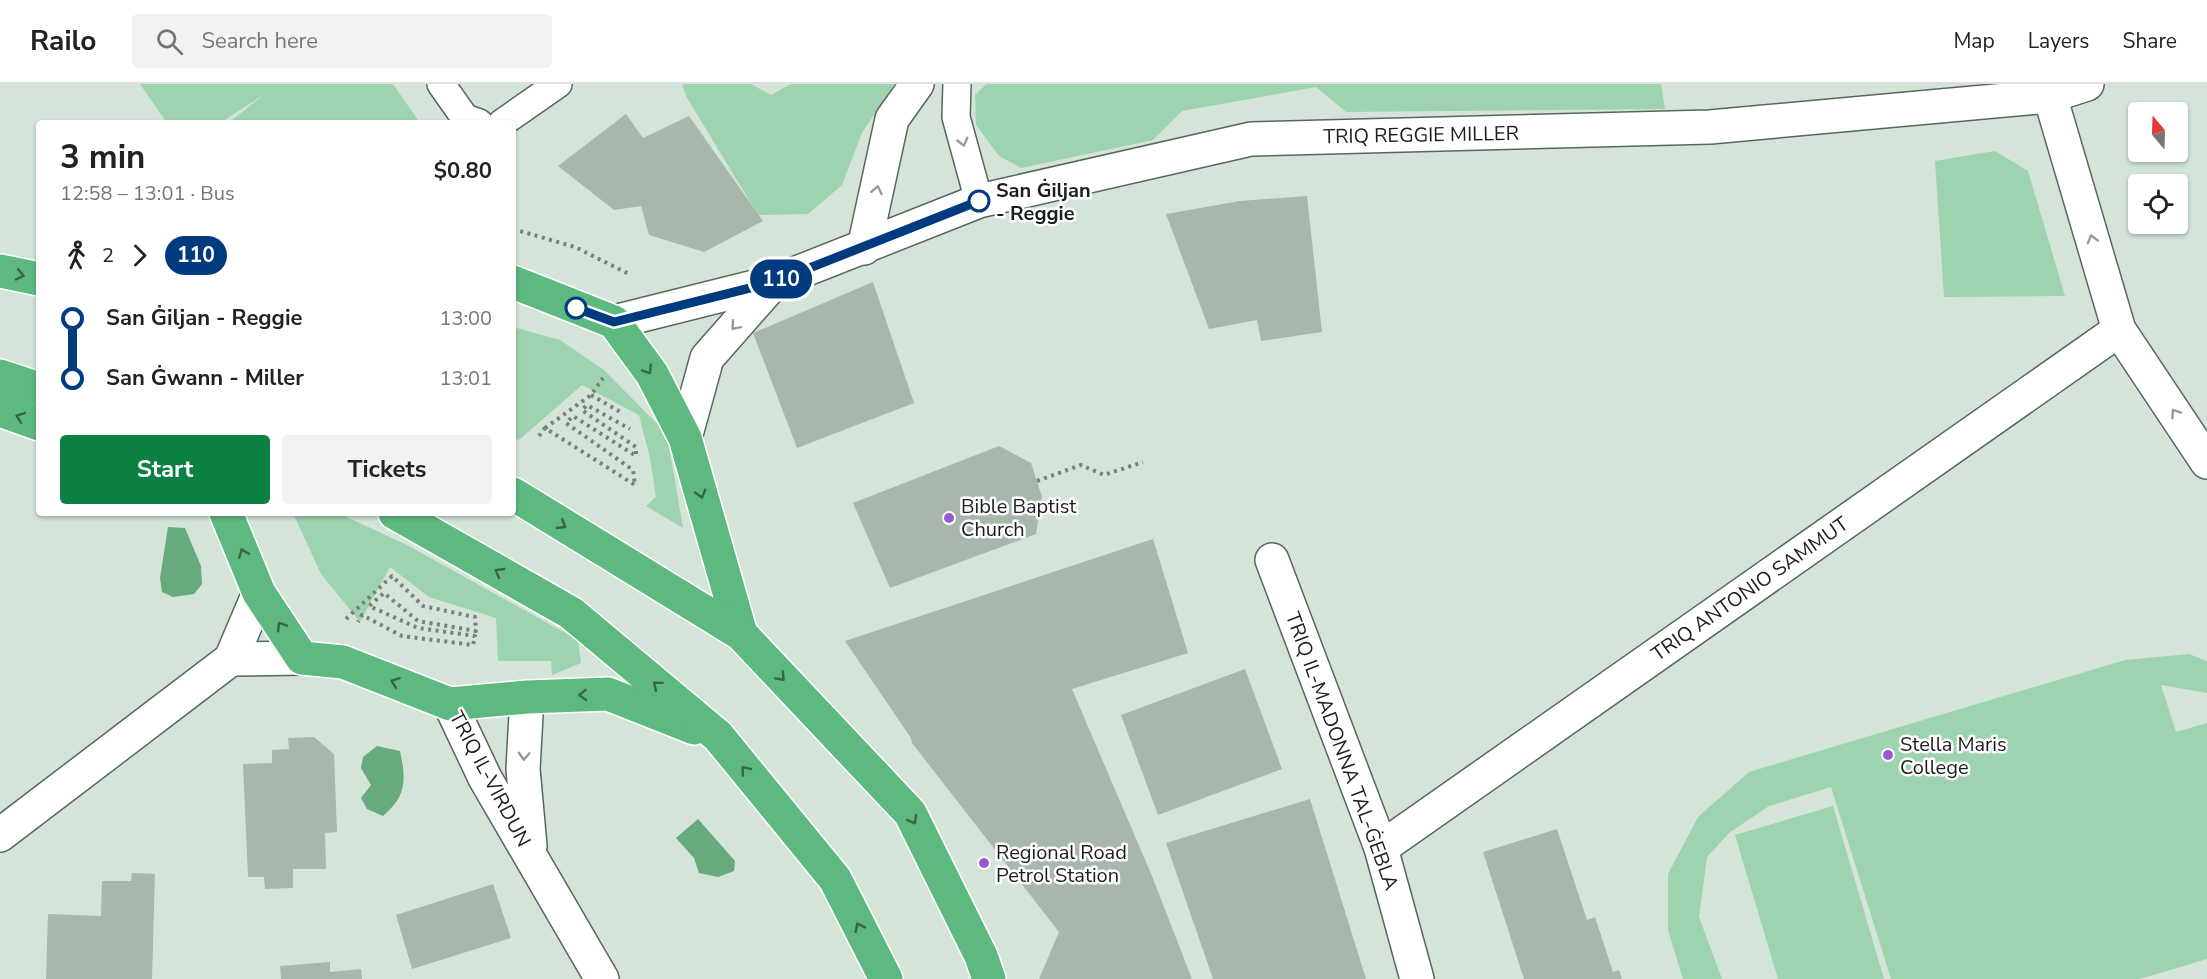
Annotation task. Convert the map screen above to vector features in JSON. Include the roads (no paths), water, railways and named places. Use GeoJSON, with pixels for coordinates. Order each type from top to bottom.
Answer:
{"type":"FeatureCollection","features":[{"type":"Feature","properties":{"kind":"highway"},"geometry":{"type":"LineString","coordinates":[[0,271],[36,278]]}},
{"type":"Feature","properties":{"kind":"highway"},"geometry":{"type":"LineString","coordinates":[[516,283],[614,322],[652,374],[685,438],[741,634]]}},
{"type":"Feature","properties":{"kind":"highway"},"geometry":{"type":"LineString","coordinates":[[0,376],[36,388]]}},
{"type":"Feature","properties":{"kind":"highway"},"geometry":{"type":"LineString","coordinates":[[0,410],[36,423]]}},
{"type":"Feature","properties":{"kind":"highway"},"geometry":{"type":"LineString","coordinates":[[516,496],[741,634],[910,813],[981,956],[989,979]]}},
{"type":"Feature","properties":{"kind":"highway"},"geometry":{"type":"LineString","coordinates":[[227,516],[259,593],[302,658],[343,662],[450,704],[527,697],[608,694],[717,736]]}},
{"type":"Feature","properties":{"kind":"highway"},"geometry":{"type":"LineString","coordinates":[[400,516],[571,613],[717,736],[835,879],[886,979]]}},
{"type":"Feature","properties":{"kind":"street"},"geometry":{"type":"LineString","coordinates":[[864,248],[892,119],[917,84]]}},
{"type":"Feature","properties":{"kind":"street","name":"TRIQ REGGIE MILLER"},"geometry":{"type":"LineString","coordinates":[[614,322],[774,282],[979,201],[1251,139],[1710,127],[2050,96],[2087,84]]}},
{"type":"Feature","properties":{"kind":"street"},"geometry":{"type":"LineString","coordinates":[[2050,96],[2119,330],[2207,462]]}},
{"type":"Feature","properties":{"kind":"street","name":"TRIQ REGGIE MILLER"},"geometry":{"type":"LineString","coordinates":[[685,438],[707,358],[774,282]]}},
{"type":"Feature","properties":{"kind":"street","name":"TRIQ ANTONIO SAMMUT"},"geometry":{"type":"LineString","coordinates":[[1381,848],[2119,330]]}},
{"type":"Feature","properties":{"kind":"street","name":"TRIQ IL-MADONNA TAL-ĠEBLA"},"geometry":{"type":"LineString","coordinates":[[1272,560],[1381,848],[1417,979]]}},
{"type":"Feature","properties":{"kind":"street"},"geometry":{"type":"LineString","coordinates":[[0,835],[231,659],[259,593]]}},
{"type":"Feature","properties":{"kind":"street"},"geometry":{"type":"LineString","coordinates":[[231,659],[302,658]]}},
{"type":"Feature","properties":{"kind":"street","name":"TRIQ IL-VIRDUN"},"geometry":{"type":"LineString","coordinates":[[527,697],[523,769],[530,854]]}},
{"type":"Feature","properties":{"kind":"street","name":"TRIQ IL-VIRDUN"},"geometry":{"type":"LineString","coordinates":[[450,704],[485,778],[602,979]]}},
{"type":"Feature","properties":{"kind":"lane"},"geometry":{"type":"LineString","coordinates":[[441,84],[465,118],[471,120]]}},
{"type":"Feature","properties":{"kind":"lane"},"geometry":{"type":"LineString","coordinates":[[506,120],[558,84]]}},
{"type":"Feature","properties":{"kind":"lane"},"geometry":{"type":"LineString","coordinates":[[957,84],[956,117],[979,201]]}},
{"type":"Feature","properties":{"kind":"place","name":"San Ġiljan - Reggie"},"geometry":{"type":"Point","coordinates":[979,201]}},
{"type":"Feature","properties":{"kind":"place","name":"Bible Baptist Church"},"geometry":{"type":"Point","coordinates":[949,518]}},
{"type":"Feature","properties":{"kind":"place","name":"Stella Maris College"},"geometry":{"type":"Point","coordinates":[1888,755]}},
{"type":"Feature","properties":{"kind":"place","name":"Regional Road Petrol Station"},"geometry":{"type":"Point","coordinates":[984,863]}}]}
